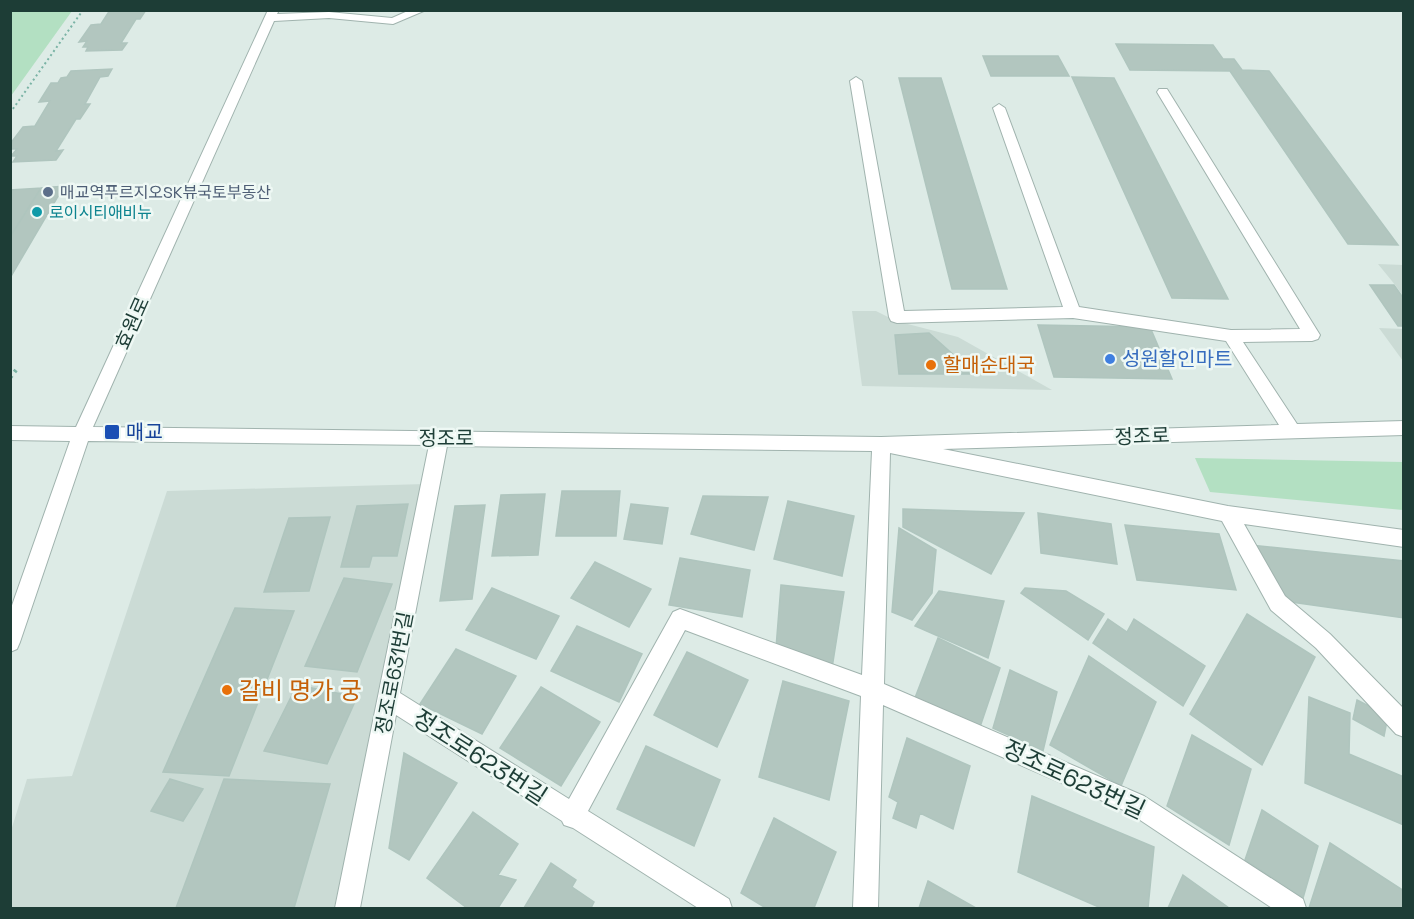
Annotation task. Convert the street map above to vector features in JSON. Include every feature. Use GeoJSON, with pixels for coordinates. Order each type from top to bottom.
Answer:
{"type":"FeatureCollection","features":[{"type":"Feature","properties":{"kind":"street"},"geometry":{"type":"LineString","coordinates":[[272,14],[329,15],[393,21],[421,10]]}},
{"type":"Feature","properties":{"kind":"street","name":"효원로"},"geometry":{"type":"LineString","coordinates":[[10,642],[82,433],[272,14]]}},
{"type":"Feature","properties":{"kind":"street"},"geometry":{"type":"LineString","coordinates":[[856,81],[897,318],[1073,312],[1231,336],[1312,335],[1163,92]]}},
{"type":"Feature","properties":{"kind":"street"},"geometry":{"type":"LineString","coordinates":[[999,108],[1073,312]]}},
{"type":"Feature","properties":{"kind":"street"},"geometry":{"type":"LineString","coordinates":[[1231,336],[1293,432]]}},
{"type":"Feature","properties":{"kind":"street","name":"정조로"},"geometry":{"type":"LineString","coordinates":[[10,433],[881,444],[1404,428]]}},
{"type":"Feature","properties":{"kind":"street","name":"정조로631번길"},"geometry":{"type":"LineString","coordinates":[[347,909],[441,437]]}},
{"type":"Feature","properties":{"kind":"street"},"geometry":{"type":"LineString","coordinates":[[865,909],[881,444]]}},
{"type":"Feature","properties":{"kind":"street","name":"정조로"},"geometry":{"type":"LineString","coordinates":[[881,444],[1228,514],[1404,539]]}},
{"type":"Feature","properties":{"kind":"street"},"geometry":{"type":"LineString","coordinates":[[1228,514],[1278,603],[1323,641],[1404,726]]}},
{"type":"Feature","properties":{"kind":"street","name":"정조로623번길"},"geometry":{"type":"LineString","coordinates":[[572,817],[680,619],[873,690],[1136,804],[1294,909]]}},
{"type":"Feature","properties":{"kind":"street","name":"정조로623번길"},"geometry":{"type":"LineString","coordinates":[[389,698],[572,817],[720,909]]}},
{"type":"Feature","properties":{"kind":"path"},"geometry":{"type":"LineString","coordinates":[[10,113],[83,10]]}},
{"type":"Feature","properties":{"kind":"path"},"geometry":{"type":"LineString","coordinates":[[10,378],[16,370]]}},
{"type":"Feature","properties":{"kind":"shaded area"},"geometry":{"type":"Polygon","coordinates":[[[1378,264],[1403,265],[1403,296],[1396,286],[1378,264]]]}},
{"type":"Feature","properties":{"kind":"shaded area"},"geometry":{"type":"Polygon","coordinates":[[[852,311],[876,311],[896,321],[958,337],[1052,390],[862,386],[852,311]]]}},
{"type":"Feature","properties":{"kind":"shaded area"},"geometry":{"type":"Polygon","coordinates":[[[1379,328],[1403,329],[1403,361],[1379,328]]]}},
{"type":"Feature","properties":{"kind":"shaded area"},"geometry":{"type":"Polygon","coordinates":[[[426,484],[334,908],[11,908],[10,834],[27,779],[72,776],[167,491],[426,484]]]}},
{"type":"Feature","properties":{"kind":"green space"},"geometry":{"type":"Polygon","coordinates":[[[10,11],[72,11],[11,96],[10,11]]]}},
{"type":"Feature","properties":{"kind":"green space"},"geometry":{"type":"Polygon","coordinates":[[[1195,458],[1403,462],[1403,510],[1210,492],[1195,458]]]}},
{"type":"Feature","properties":{"kind":"building"},"geometry":{"type":"Polygon","coordinates":[[[110,10],[146,10],[140,19],[136,19],[121,43],[127,43],[122,50],[86,51],[88,47],[83,47],[87,41],[79,42],[91,25],[101,24],[110,10]]]}},
{"type":"Feature","properties":{"kind":"building"},"geometry":{"type":"Polygon","coordinates":[[[1116,44],[1213,45],[1223,59],[1234,59],[1242,70],[1269,71],[1398,245],[1348,244],[1230,71],[1130,70],[1116,44]]]}},
{"type":"Feature","properties":{"kind":"building"},"geometry":{"type":"Polygon","coordinates":[[[983,56],[1058,56],[1069,76],[991,76],[983,56]]]}},
{"type":"Feature","properties":{"kind":"building"},"geometry":{"type":"Polygon","coordinates":[[[112,69],[108,76],[100,77],[85,104],[90,104],[80,119],[76,119],[56,151],[63,150],[56,160],[13,162],[17,156],[11,156],[17,149],[10,149],[10,144],[23,127],[35,126],[50,101],[39,102],[51,83],[58,83],[71,71],[112,69]]]}},
{"type":"Feature","properties":{"kind":"building"},"geometry":{"type":"Polygon","coordinates":[[[1072,77],[1114,78],[1228,299],[1172,298],[1072,77]]]}},
{"type":"Feature","properties":{"kind":"building"},"geometry":{"type":"Polygon","coordinates":[[[899,78],[941,78],[1007,289],[952,289],[899,78]]]}},
{"type":"Feature","properties":{"kind":"building","name":"로이시티애비뉴"},"geometry":{"type":"Polygon","coordinates":[[[64,186],[10,278],[10,237],[41,188],[64,186]]]}},
{"type":"Feature","properties":{"kind":"building"},"geometry":{"type":"Polygon","coordinates":[[[41,188],[10,237],[10,190],[41,188]]]}},
{"type":"Feature","properties":{"kind":"building"},"geometry":{"type":"Polygon","coordinates":[[[1370,285],[1394,285],[1404,299],[1404,326],[1398,326],[1370,285]]]}},
{"type":"Feature","properties":{"kind":"building"},"geometry":{"type":"Polygon","coordinates":[[[1038,325],[1150,327],[1172,379],[1054,377],[1038,325]]]}},
{"type":"Feature","properties":{"kind":"building"},"geometry":{"type":"Polygon","coordinates":[[[929,333],[975,374],[899,374],[895,335],[929,333]]]}},
{"type":"Feature","properties":{"kind":"building"},"geometry":{"type":"Polygon","coordinates":[[[562,491],[620,491],[616,536],[556,536],[562,491]]]}},
{"type":"Feature","properties":{"kind":"building"},"geometry":{"type":"Polygon","coordinates":[[[545,494],[538,555],[492,556],[501,495],[545,494]]]}},
{"type":"Feature","properties":{"kind":"building"},"geometry":{"type":"Polygon","coordinates":[[[703,496],[768,497],[754,550],[691,534],[703,496]]]}},
{"type":"Feature","properties":{"kind":"building"},"geometry":{"type":"Polygon","coordinates":[[[788,501],[854,516],[842,576],[774,559],[788,501]]]}},
{"type":"Feature","properties":{"kind":"building"},"geometry":{"type":"Polygon","coordinates":[[[408,504],[397,556],[372,556],[369,567],[341,567],[357,506],[408,504]]]}},
{"type":"Feature","properties":{"kind":"building"},"geometry":{"type":"Polygon","coordinates":[[[631,504],[668,508],[662,544],[624,539],[631,504]]]}},
{"type":"Feature","properties":{"kind":"building"},"geometry":{"type":"Polygon","coordinates":[[[485,505],[472,599],[440,601],[455,506],[485,505]]]}},
{"type":"Feature","properties":{"kind":"building"},"geometry":{"type":"Polygon","coordinates":[[[903,509],[1024,513],[991,574],[903,527],[903,509]]]}},
{"type":"Feature","properties":{"kind":"building"},"geometry":{"type":"Polygon","coordinates":[[[1038,513],[1111,524],[1117,564],[1041,553],[1038,513]]]}},
{"type":"Feature","properties":{"kind":"building"},"geometry":{"type":"Polygon","coordinates":[[[330,517],[309,591],[264,592],[289,518],[330,517]]]}},
{"type":"Feature","properties":{"kind":"building"},"geometry":{"type":"Polygon","coordinates":[[[1125,525],[1219,534],[1236,590],[1137,580],[1125,525]]]}},
{"type":"Feature","properties":{"kind":"building"},"geometry":{"type":"Polygon","coordinates":[[[899,528],[936,550],[932,593],[912,620],[892,612],[899,528]]]}},
{"type":"Feature","properties":{"kind":"building"},"geometry":{"type":"Polygon","coordinates":[[[1250,545],[1404,561],[1404,618],[1284,601],[1250,545]]]}},
{"type":"Feature","properties":{"kind":"building"},"geometry":{"type":"Polygon","coordinates":[[[680,558],[750,570],[742,617],[669,605],[680,558]]]}},
{"type":"Feature","properties":{"kind":"building"},"geometry":{"type":"Polygon","coordinates":[[[595,562],[651,589],[629,627],[571,598],[595,562]]]}},
{"type":"Feature","properties":{"kind":"building"},"geometry":{"type":"Polygon","coordinates":[[[344,578],[392,584],[357,672],[305,666],[344,578]]]}},
{"type":"Feature","properties":{"kind":"building"},"geometry":{"type":"Polygon","coordinates":[[[781,585],[844,592],[832,668],[776,648],[781,585]]]}},
{"type":"Feature","properties":{"kind":"building"},"geometry":{"type":"Polygon","coordinates":[[[492,588],[559,616],[536,659],[466,630],[492,588]]]}},
{"type":"Feature","properties":{"kind":"building"},"geometry":{"type":"Polygon","coordinates":[[[1025,588],[1066,591],[1104,614],[1088,640],[1021,593],[1025,588]]]}},
{"type":"Feature","properties":{"kind":"building"},"geometry":{"type":"Polygon","coordinates":[[[939,591],[1004,601],[988,658],[915,626],[939,591]]]}},
{"type":"Feature","properties":{"kind":"building"},"geometry":{"type":"Polygon","coordinates":[[[235,608],[294,611],[229,776],[163,772],[235,608]]]}},
{"type":"Feature","properties":{"kind":"building"},"geometry":{"type":"Polygon","coordinates":[[[1247,614],[1315,657],[1262,765],[1190,714],[1247,614]]]}},
{"type":"Feature","properties":{"kind":"building"},"geometry":{"type":"Polygon","coordinates":[[[1108,619],[1127,632],[1134,619],[1205,666],[1183,706],[1093,643],[1108,619]]]}},
{"type":"Feature","properties":{"kind":"building"},"geometry":{"type":"Polygon","coordinates":[[[577,626],[642,654],[619,702],[551,671],[577,626]]]}},
{"type":"Feature","properties":{"kind":"building"},"geometry":{"type":"Polygon","coordinates":[[[938,638],[1000,668],[979,730],[915,698],[938,638]]]}},
{"type":"Feature","properties":{"kind":"building"},"geometry":{"type":"Polygon","coordinates":[[[456,649],[516,676],[482,734],[420,704],[456,649]]]}},
{"type":"Feature","properties":{"kind":"building"},"geometry":{"type":"Polygon","coordinates":[[[687,652],[748,680],[717,747],[654,715],[687,652]]]}},
{"type":"Feature","properties":{"kind":"building"},"geometry":{"type":"Polygon","coordinates":[[[1089,656],[1156,702],[1121,786],[1050,745],[1089,656]]]}},
{"type":"Feature","properties":{"kind":"building"},"geometry":{"type":"Polygon","coordinates":[[[1010,670],[1057,692],[1043,751],[993,728],[1010,670]]]}},
{"type":"Feature","properties":{"kind":"building"},"geometry":{"type":"Polygon","coordinates":[[[783,681],[849,701],[829,800],[759,777],[783,681]]]}},
{"type":"Feature","properties":{"kind":"building"},"geometry":{"type":"Polygon","coordinates":[[[297,685],[357,697],[327,764],[264,751],[297,685]]]}},
{"type":"Feature","properties":{"kind":"building"},"geometry":{"type":"Polygon","coordinates":[[[541,687],[600,722],[561,786],[500,748],[541,687]]]}},
{"type":"Feature","properties":{"kind":"building"},"geometry":{"type":"Polygon","coordinates":[[[1309,697],[1350,713],[1349,754],[1404,777],[1404,825],[1305,783],[1309,697]]]}},
{"type":"Feature","properties":{"kind":"building"},"geometry":{"type":"Polygon","coordinates":[[[1357,700],[1388,716],[1384,736],[1353,719],[1357,700]]]}},
{"type":"Feature","properties":{"kind":"building"},"geometry":{"type":"Polygon","coordinates":[[[1192,735],[1251,769],[1229,845],[1167,806],[1192,735]]]}},
{"type":"Feature","properties":{"kind":"building"},"geometry":{"type":"Polygon","coordinates":[[[907,738],[970,766],[953,829],[920,813],[916,828],[893,818],[898,802],[889,797],[907,738]]]}},
{"type":"Feature","properties":{"kind":"building"},"geometry":{"type":"Polygon","coordinates":[[[646,746],[720,780],[694,846],[617,809],[646,746]]]}},
{"type":"Feature","properties":{"kind":"building"},"geometry":{"type":"Polygon","coordinates":[[[404,753],[457,783],[409,860],[389,848],[404,753]]]}},
{"type":"Feature","properties":{"kind":"building"},"geometry":{"type":"Polygon","coordinates":[[[170,779],[203,789],[183,821],[151,811],[170,779]]]}},
{"type":"Feature","properties":{"kind":"building"},"geometry":{"type":"Polygon","coordinates":[[[224,779],[330,784],[294,908],[176,908],[224,779]]]}},
{"type":"Feature","properties":{"kind":"building"},"geometry":{"type":"Polygon","coordinates":[[[1032,796],[1154,847],[1148,908],[1101,908],[1018,872],[1032,796]]]}},
{"type":"Feature","properties":{"kind":"building"},"geometry":{"type":"Polygon","coordinates":[[[1262,810],[1318,846],[1303,898],[1245,860],[1262,810]]]}},
{"type":"Feature","properties":{"kind":"building"},"geometry":{"type":"Polygon","coordinates":[[[473,812],[518,844],[498,875],[516,880],[498,908],[467,908],[427,878],[473,812]]]}},
{"type":"Feature","properties":{"kind":"building"},"geometry":{"type":"Polygon","coordinates":[[[774,818],[836,852],[814,908],[766,908],[741,893],[774,818]]]}},
{"type":"Feature","properties":{"kind":"building"},"geometry":{"type":"Polygon","coordinates":[[[1330,843],[1404,891],[1404,908],[1309,908],[1330,843]]]}},
{"type":"Feature","properties":{"kind":"building"},"geometry":{"type":"Polygon","coordinates":[[[551,863],[576,880],[572,887],[594,902],[591,908],[524,908],[551,863]]]}},
{"type":"Feature","properties":{"kind":"building"},"geometry":{"type":"Polygon","coordinates":[[[1183,875],[1229,908],[1168,908],[1183,875]]]}},
{"type":"Feature","properties":{"kind":"building"},"geometry":{"type":"Polygon","coordinates":[[[928,881],[976,908],[919,908],[928,881]]]}},
{"type":"Feature","properties":{"kind":"place","name":"매교역푸르지오SK뷰국토부동산"},"geometry":{"type":"Point","coordinates":[48,192]}},
{"type":"Feature","properties":{"kind":"place","name":"로이시티애비뉴"},"geometry":{"type":"Point","coordinates":[37,212]}},
{"type":"Feature","properties":{"kind":"place","name":"성원할인마트"},"geometry":{"type":"Point","coordinates":[1110,359]}},
{"type":"Feature","properties":{"kind":"place","name":"할매순대국"},"geometry":{"type":"Point","coordinates":[931,365]}},
{"type":"Feature","properties":{"kind":"place","name":"매교"},"geometry":{"type":"Point","coordinates":[112,432]}},
{"type":"Feature","properties":{"kind":"place","name":"갈비 명가 궁"},"geometry":{"type":"Point","coordinates":[227,690]}}]}
